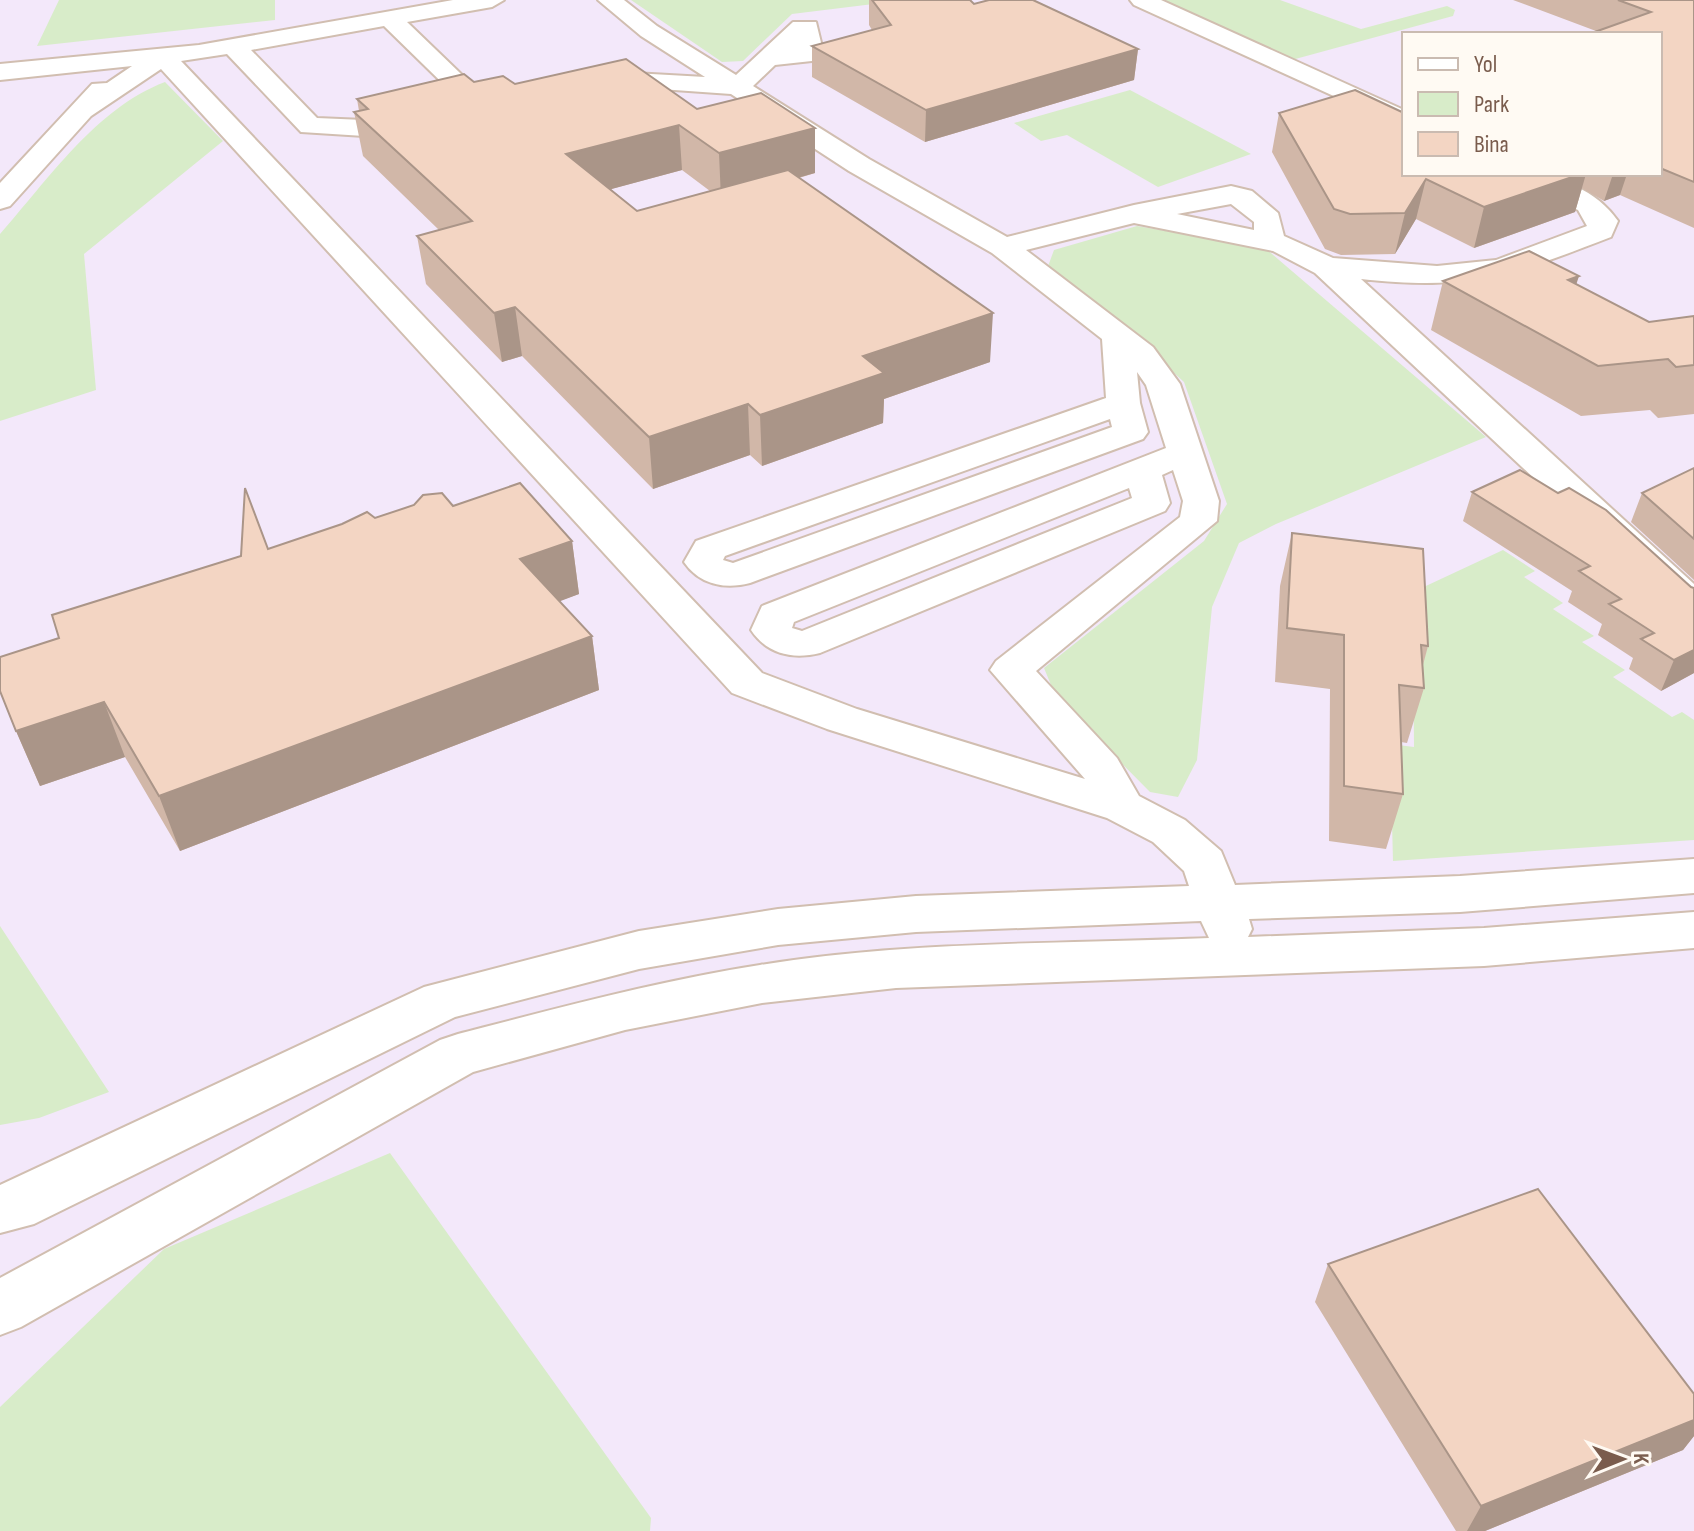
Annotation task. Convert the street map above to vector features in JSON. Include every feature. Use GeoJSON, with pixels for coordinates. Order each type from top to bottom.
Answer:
{"type":"FeatureCollection","features":[{"type":"Feature","properties":{"kind":"street"},"geometry":{"type":"LineString","coordinates":[[1,68],[126,55],[426,0]]}},
{"type":"Feature","properties":{"kind":"street"},"geometry":{"type":"LineString","coordinates":[[126,55],[163,57],[492,0]]}},
{"type":"Feature","properties":{"kind":"street"},"geometry":{"type":"LineString","coordinates":[[610,0],[649,31],[859,165],[1003,247],[1145,357],[1161,380],[1201,501],[1197,524],[1011,670],[1101,769],[1123,807]]}},
{"type":"Feature","properties":{"kind":"street"},"geometry":{"type":"LineString","coordinates":[[1142,0],[1402,119]]}},
{"type":"Feature","properties":{"kind":"street"},"geometry":{"type":"LineString","coordinates":[[389,18],[477,103]]}},
{"type":"Feature","properties":{"kind":"street"},"geometry":{"type":"LineString","coordinates":[[233,46],[310,126],[364,128],[508,96]]}},
{"type":"Feature","properties":{"kind":"street"},"geometry":{"type":"LineString","coordinates":[[0,200],[83,110],[126,55]]}},
{"type":"Feature","properties":{"kind":"street"},"geometry":{"type":"LineString","coordinates":[[83,110],[163,57]]}},
{"type":"Feature","properties":{"kind":"street"},"geometry":{"type":"LineString","coordinates":[[163,57],[747,683],[842,719],[1123,807],[1169,831],[1204,863],[1221,902],[1235,955]]}},
{"type":"Feature","properties":{"kind":"street"},"geometry":{"type":"LineString","coordinates":[[576,82],[624,79],[738,87],[768,58]]}},
{"type":"Feature","properties":{"kind":"street"},"geometry":{"type":"LineString","coordinates":[[52,95],[66,61]]}},
{"type":"Feature","properties":{"kind":"street"},"geometry":{"type":"LineString","coordinates":[[1,68],[24,91]]}},
{"type":"Feature","properties":{"kind":"street"},"geometry":{"type":"LineString","coordinates":[[1328,267],[1431,276],[1495,269],[1603,228],[1602,217],[1593,207],[1527,176]]}},
{"type":"Feature","properties":{"kind":"street"},"geometry":{"type":"LineString","coordinates":[[1003,247],[1134,214],[1289,246],[1328,267],[1437,370],[1498,420],[1694,606]]}},
{"type":"Feature","properties":{"kind":"street"},"geometry":{"type":"LineString","coordinates":[[1495,269],[1534,289]]}},
{"type":"Feature","properties":{"kind":"street"},"geometry":{"type":"LineString","coordinates":[[1118,336],[1123,403],[1131,432],[736,575],[713,572],[703,562],[709,549],[1123,403]]}},
{"type":"Feature","properties":{"kind":"street"},"geometry":{"type":"LineString","coordinates":[[1142,470],[1152,503],[806,644],[782,641],[771,630],[776,615],[1142,470],[1185,453]]}},
{"type":"Feature","properties":{"kind":"street"},"geometry":{"type":"LineString","coordinates":[[5,1213],[442,1001],[555,969],[709,937],[847,919],[1460,894],[1694,876]]}},
{"type":"Feature","properties":{"kind":"street"},"geometry":{"type":"LineString","coordinates":[[0,1308],[458,1055],[680,998],[843,974],[950,966],[1484,947],[1694,930]]}},
{"type":"Feature","properties":{"kind":"shaded area"},"geometry":{"type":"Polygon","coordinates":[[[0,0],[1694,0],[1694,1531],[0,1531],[0,0]]]}},
{"type":"Feature","properties":{"kind":"green space"},"geometry":{"type":"Polygon","coordinates":[[[59,0],[275,0],[275,20],[37,46],[59,0]]]}},
{"type":"Feature","properties":{"kind":"green space"},"geometry":{"type":"Polygon","coordinates":[[[631,0],[906,0],[792,14],[743,61],[722,62],[631,0]]]}},
{"type":"Feature","properties":{"kind":"green space"},"geometry":{"type":"Polygon","coordinates":[[[1159,0],[1280,0],[1361,29],[1447,6],[1455,10],[1453,16],[1288,61],[1159,0]]]}},
{"type":"Feature","properties":{"kind":"green space"},"geometry":{"type":"Polygon","coordinates":[[[165,82],[223,141],[84,254],[96,390],[0,421],[0,234],[95,127],[140,94],[165,82]]]}},
{"type":"Feature","properties":{"kind":"green space"},"geometry":{"type":"Polygon","coordinates":[[[1130,90],[1251,154],[1158,187],[1067,135],[1041,141],[1014,123],[1130,90]]]}},
{"type":"Feature","properties":{"kind":"green space"},"geometry":{"type":"Polygon","coordinates":[[[1137,226],[1265,248],[1486,437],[1276,524],[1239,543],[1212,607],[1197,760],[1178,797],[1150,792],[1056,697],[1044,668],[1204,541],[1227,504],[1184,382],[1131,334],[1047,269],[1054,250],[1137,226]]]}},
{"type":"Feature","properties":{"kind":"green space"},"geometry":{"type":"Polygon","coordinates":[[[1503,550],[1535,571],[1524,577],[1563,603],[1553,609],[1594,636],[1582,642],[1625,670],[1613,677],[1672,717],[1682,712],[1694,720],[1694,840],[1393,861],[1390,744],[1414,747],[1413,592],[1503,550]]]}},
{"type":"Feature","properties":{"kind":"green space"},"geometry":{"type":"Polygon","coordinates":[[[0,926],[109,1092],[39,1118],[0,1125],[0,926]]]}},
{"type":"Feature","properties":{"kind":"green space"},"geometry":{"type":"Polygon","coordinates":[[[390,1153],[651,1518],[650,1531],[0,1531],[0,1407],[164,1249],[390,1153]]]}},
{"type":"Feature","properties":{"kind":"building"},"geometry":{"type":"Polygon","coordinates":[[[872,0],[970,0],[974,4],[989,0],[1033,0],[1138,49],[926,110],[812,46],[891,25],[872,0]]]}},
{"type":"Feature","properties":{"kind":"building"},"geometry":{"type":"Polygon","coordinates":[[[1618,0],[1694,0],[1694,182],[1662,169],[1662,32],[1595,32],[1651,12],[1618,0]]]}},
{"type":"Feature","properties":{"kind":"building"},"geometry":{"type":"Polygon","coordinates":[[[626,59],[697,109],[761,93],[815,128],[719,153],[679,125],[566,154],[637,211],[788,170],[993,313],[863,356],[884,373],[760,415],[748,404],[649,437],[515,307],[494,313],[417,236],[472,221],[354,112],[368,109],[357,99],[464,74],[474,82],[503,76],[515,84],[626,59]]]}},
{"type":"Feature","properties":{"kind":"building"},"geometry":{"type":"Polygon","coordinates":[[[1355,90],[1402,112],[1402,176],[1575,176],[1484,207],[1426,179],[1405,213],[1350,214],[1334,209],[1279,113],[1355,90]]]}},
{"type":"Feature","properties":{"kind":"building"},"geometry":{"type":"Polygon","coordinates":[[[1529,251],[1579,276],[1568,280],[1649,322],[1694,316],[1694,365],[1676,367],[1668,359],[1598,366],[1443,281],[1529,251]]]}},
{"type":"Feature","properties":{"kind":"building"},"geometry":{"type":"Polygon","coordinates":[[[1694,468],[1694,539],[1642,493],[1694,468]]]}},
{"type":"Feature","properties":{"kind":"building"},"geometry":{"type":"Polygon","coordinates":[[[1520,470],[1558,493],[1569,488],[1606,510],[1694,588],[1694,650],[1674,660],[1641,639],[1654,633],[1609,604],[1621,599],[1579,571],[1590,566],[1472,492],[1520,470]]]}},
{"type":"Feature","properties":{"kind":"building"},"geometry":{"type":"Polygon","coordinates":[[[520,483],[572,541],[520,559],[592,636],[159,796],[104,702],[16,731],[0,691],[0,657],[59,638],[52,615],[241,556],[245,488],[268,549],[342,524],[367,512],[375,518],[414,505],[423,495],[442,493],[453,506],[520,483]]]}},
{"type":"Feature","properties":{"kind":"building"},"geometry":{"type":"Polygon","coordinates":[[[1292,533],[1423,549],[1428,646],[1421,645],[1424,688],[1399,685],[1403,794],[1344,786],[1344,635],[1287,628],[1292,533]]]}},
{"type":"Feature","properties":{"kind":"building"},"geometry":{"type":"Polygon","coordinates":[[[1538,1189],[1694,1394],[1694,1420],[1481,1506],[1328,1264],[1538,1189]]]}}]}
